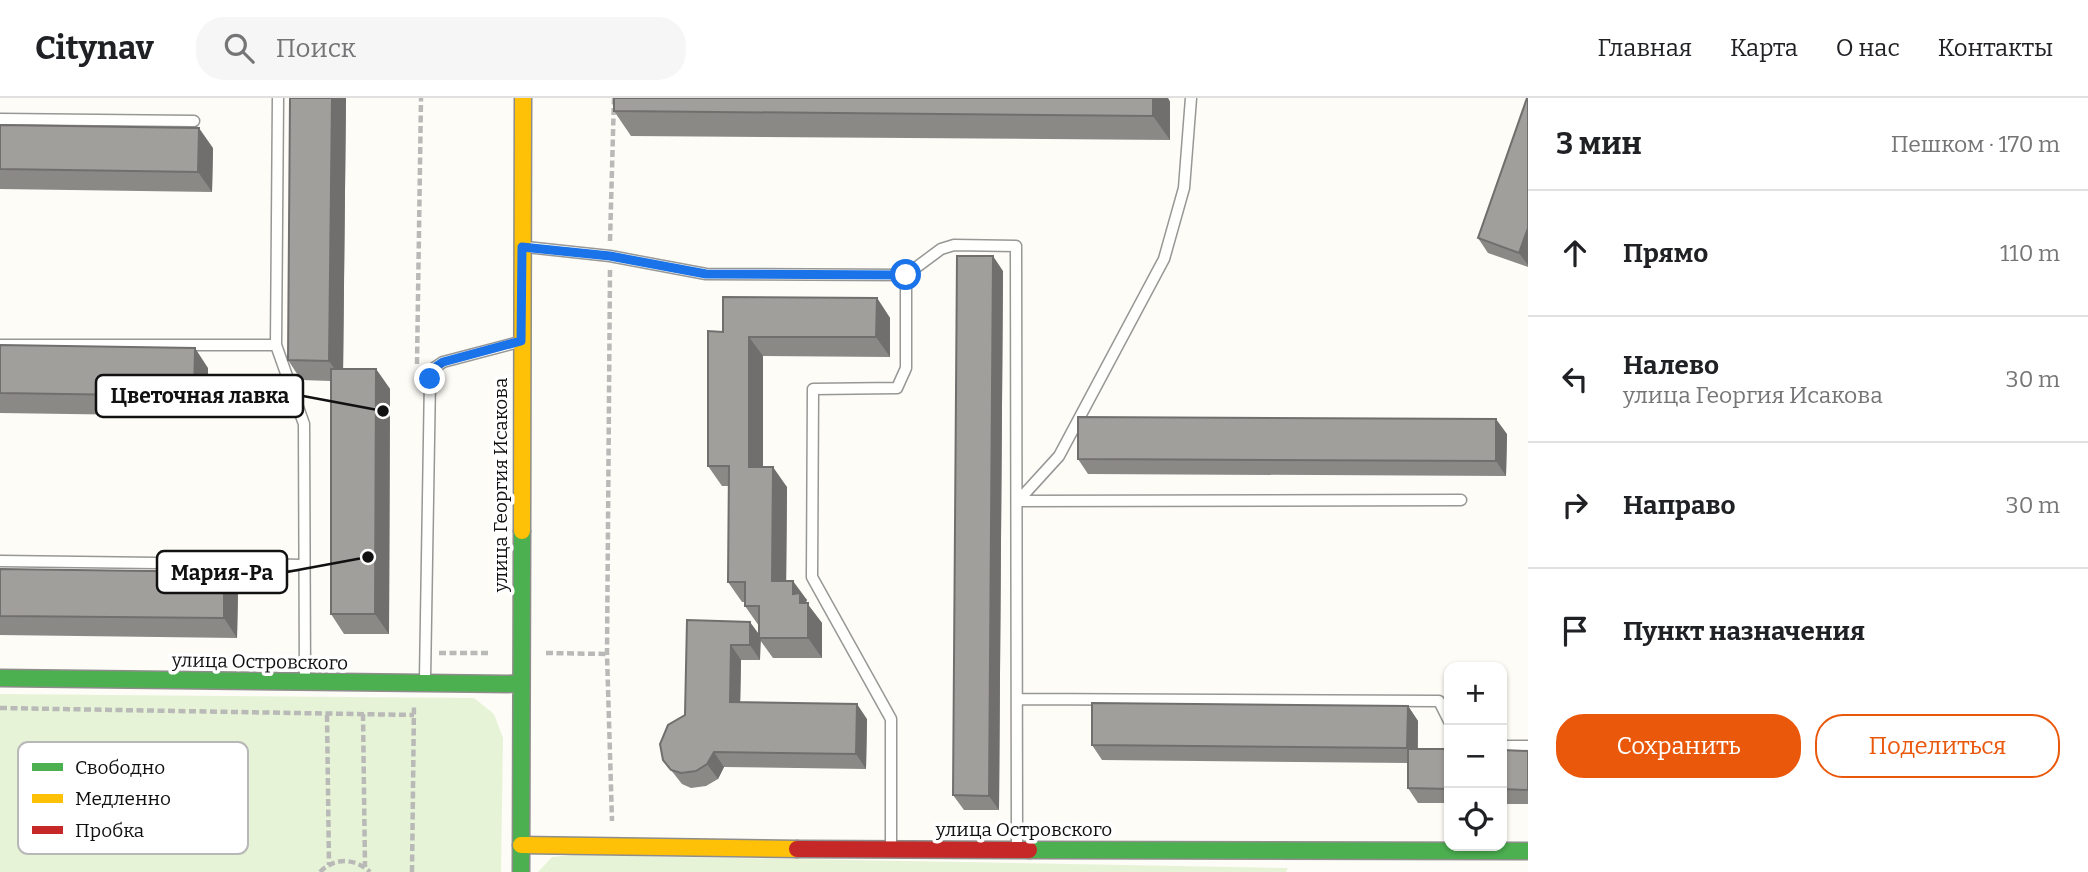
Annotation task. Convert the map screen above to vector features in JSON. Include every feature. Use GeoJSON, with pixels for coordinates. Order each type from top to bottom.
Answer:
{"type":"FeatureCollection","features":[{"type":"Feature","properties":{"kind":"street","name":"улица Георгия Исакова"},"geometry":{"type":"LineString","coordinates":[[521,872],[523,98]]}},
{"type":"Feature","properties":{"kind":"street","name":"улица Островского"},"geometry":{"type":"LineString","coordinates":[[0,678],[520,684]]}},
{"type":"Feature","properties":{"kind":"street","name":"улица Островского"},"geometry":{"type":"LineString","coordinates":[[521,845],[891,850],[1528,851]]}},
{"type":"Feature","properties":{"kind":"lane"},"geometry":{"type":"LineString","coordinates":[[278,98],[276,345],[304,424],[304,682]]}},
{"type":"Feature","properties":{"kind":"lane"},"geometry":{"type":"LineString","coordinates":[[1018,501],[1059,456],[1164,259],[1184,188],[1191,98]]}},
{"type":"Feature","properties":{"kind":"lane"},"geometry":{"type":"LineString","coordinates":[[0,119],[194,121]]}},
{"type":"Feature","properties":{"kind":"lane"},"geometry":{"type":"LineString","coordinates":[[522,247],[610,256],[706,274],[906,275],[941,249],[954,245],[1016,246],[1017,850]]}},
{"type":"Feature","properties":{"kind":"lane"},"geometry":{"type":"LineString","coordinates":[[891,850],[891,719],[812,577],[813,388],[897,388],[906,368],[906,275]]}},
{"type":"Feature","properties":{"kind":"lane"},"geometry":{"type":"LineString","coordinates":[[419,683],[425,653],[430,379],[434,368],[443,362],[521,341]]}},
{"type":"Feature","properties":{"kind":"lane"},"geometry":{"type":"LineString","coordinates":[[0,345],[276,345]]}},
{"type":"Feature","properties":{"kind":"lane"},"geometry":{"type":"LineString","coordinates":[[1018,501],[1461,500]]}},
{"type":"Feature","properties":{"kind":"lane"},"geometry":{"type":"LineString","coordinates":[[0,561],[304,565]]}},
{"type":"Feature","properties":{"kind":"lane"},"geometry":{"type":"LineString","coordinates":[[1018,699],[1439,701],[1444,712]]}},
{"type":"Feature","properties":{"kind":"lane"},"geometry":{"type":"LineString","coordinates":[[1507,746],[1528,746]]}},
{"type":"Feature","properties":{"kind":"path"},"geometry":{"type":"LineString","coordinates":[[612,825],[607,654],[614,98]]}},
{"type":"Feature","properties":{"kind":"path"},"geometry":{"type":"LineString","coordinates":[[425,653],[491,653]]}},
{"type":"Feature","properties":{"kind":"path"},"geometry":{"type":"LineString","coordinates":[[542,653],[607,654]]}},
{"type":"Feature","properties":{"kind":"path"},"geometry":{"type":"LineString","coordinates":[[412,872],[414,715],[419,683]]}},
{"type":"Feature","properties":{"kind":"path"},"geometry":{"type":"LineString","coordinates":[[0,708],[414,715]]}},
{"type":"Feature","properties":{"kind":"path"},"geometry":{"type":"LineString","coordinates":[[327,715],[329,865]]}},
{"type":"Feature","properties":{"kind":"path"},"geometry":{"type":"LineString","coordinates":[[363,715],[365,867]]}},
{"type":"Feature","properties":{"kind":"path"},"geometry":{"type":"LineString","coordinates":[[320,872],[329,865],[344,860],[365,867],[370,872]]}},
{"type":"Feature","properties":{"kind":"green space"},"geometry":{"type":"Polygon","coordinates":[[[0,694],[474,698],[494,714],[503,738],[501,872],[0,872],[0,694]]]}},
{"type":"Feature","properties":{"kind":"green space"},"geometry":{"type":"Polygon","coordinates":[[[572,855],[1288,868],[1286,872],[538,872],[552,857],[572,855]]]}},
{"type":"Feature","properties":{"kind":"building"},"geometry":{"type":"Polygon","coordinates":[[[290,98],[332,98],[329,361],[288,360],[290,98]]]}},
{"type":"Feature","properties":{"kind":"building"},"geometry":{"type":"Polygon","coordinates":[[[614,98],[1153,98],[1153,116],[614,111],[614,98]]]}},
{"type":"Feature","properties":{"kind":"building"},"geometry":{"type":"Polygon","coordinates":[[[1527,98],[1528,228],[1519,253],[1478,238],[1527,98]]]}},
{"type":"Feature","properties":{"kind":"building"},"geometry":{"type":"Polygon","coordinates":[[[0,125],[199,128],[198,172],[0,169],[0,125]]]}},
{"type":"Feature","properties":{"kind":"building"},"geometry":{"type":"Polygon","coordinates":[[[957,256],[993,256],[989,796],[953,795],[957,256]]]}},
{"type":"Feature","properties":{"kind":"building"},"geometry":{"type":"Polygon","coordinates":[[[723,297],[877,298],[876,337],[749,337],[749,467],[773,467],[772,581],[793,581],[793,594],[800,593],[800,603],[808,603],[808,638],[759,638],[759,606],[745,606],[745,582],[728,582],[729,466],[708,466],[708,331],[723,332],[723,297]]]}},
{"type":"Feature","properties":{"kind":"building"},"geometry":{"type":"Polygon","coordinates":[[[0,345],[195,348],[194,396],[0,393],[0,345]]]}},
{"type":"Feature","properties":{"kind":"building"},"geometry":{"type":"Polygon","coordinates":[[[331,369],[376,369],[375,614],[331,614],[331,369]]]}},
{"type":"Feature","properties":{"kind":"building"},"geometry":{"type":"Polygon","coordinates":[[[1078,417],[1496,419],[1496,461],[1078,459],[1078,417]]]}},
{"type":"Feature","properties":{"kind":"building"},"geometry":{"type":"Polygon","coordinates":[[[0,569],[224,572],[224,618],[0,616],[0,569]]]}},
{"type":"Feature","properties":{"kind":"building"},"geometry":{"type":"Polygon","coordinates":[[[687,620],[750,622],[750,645],[731,645],[730,702],[857,704],[856,754],[714,752],[707,764],[696,771],[681,773],[671,770],[663,760],[660,744],[668,725],[685,715],[687,620]]]}},
{"type":"Feature","properties":{"kind":"building"},"geometry":{"type":"Polygon","coordinates":[[[1092,703],[1408,706],[1407,748],[1092,745],[1092,703]]]}},
{"type":"Feature","properties":{"kind":"building"},"geometry":{"type":"Polygon","coordinates":[[[1408,749],[1444,749],[1444,789],[1408,788],[1408,749]]]}},
{"type":"Feature","properties":{"kind":"building"},"geometry":{"type":"Polygon","coordinates":[[[1507,750],[1528,751],[1528,790],[1507,789],[1507,750]]]}},
{"type":"Feature","properties":{"kind":"traffic: fast"},"geometry":{"type":"LineString","coordinates":[[521,872],[522,531]]}},
{"type":"Feature","properties":{"kind":"traffic: fast"},"geometry":{"type":"LineString","coordinates":[[0,678],[520,684]]}},
{"type":"Feature","properties":{"kind":"traffic: fast"},"geometry":{"type":"LineString","coordinates":[[1029,850],[1528,851]]}},
{"type":"Feature","properties":{"kind":"traffic: slow"},"geometry":{"type":"LineString","coordinates":[[522,531],[523,98]]}},
{"type":"Feature","properties":{"kind":"traffic: slow"},"geometry":{"type":"LineString","coordinates":[[521,845],[797,849]]}},
{"type":"Feature","properties":{"kind":"traffic: jam"},"geometry":{"type":"LineString","coordinates":[[797,849],[1029,850]]}},
{"type":"Feature","properties":{"kind":"place","name":"Цветочная лавка"},"geometry":{"type":"Point","coordinates":[383,411]}},
{"type":"Feature","properties":{"kind":"place","name":"Мария-Ра"},"geometry":{"type":"Point","coordinates":[368,557]}},
{"type":"Feature","properties":{"kind":"route"},"geometry":{"type":"LineString","coordinates":[[430,379],[434,368],[443,362],[521,341],[522,247],[610,256],[706,274],[906,275]]}}]}
